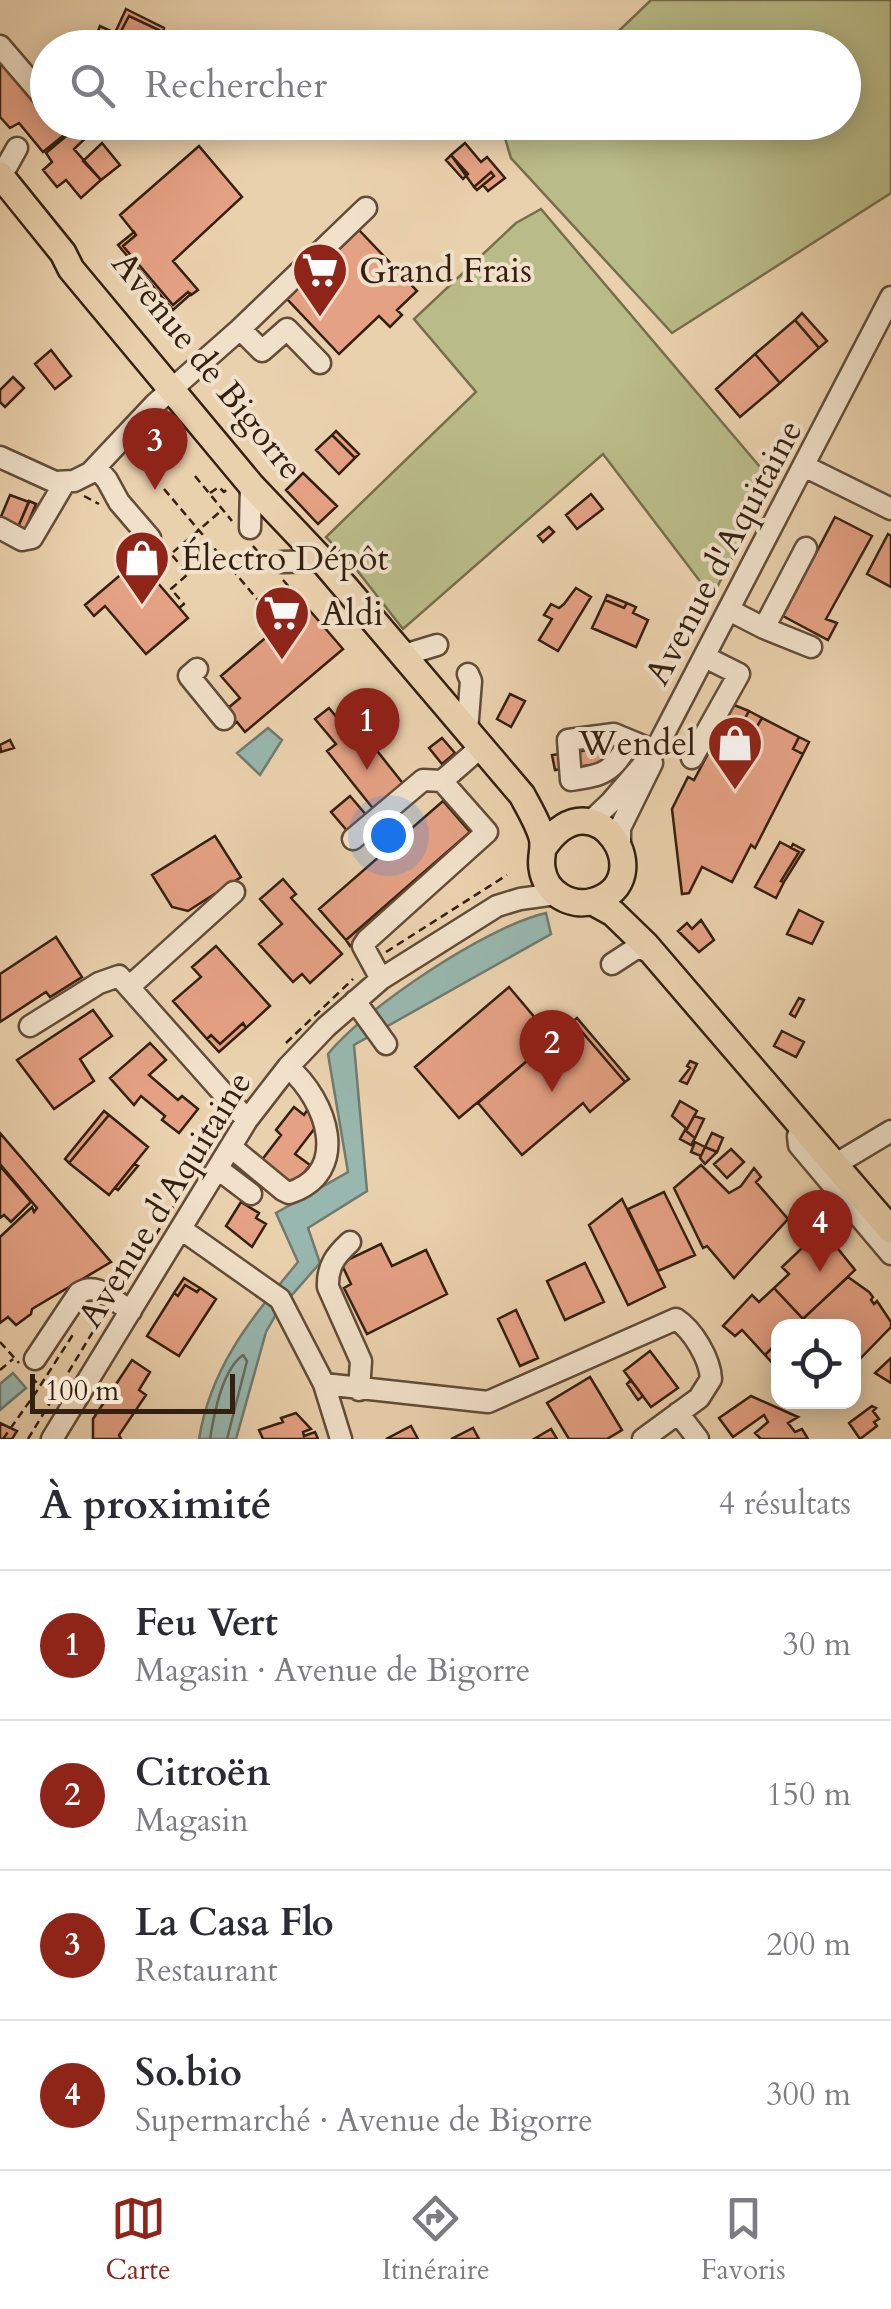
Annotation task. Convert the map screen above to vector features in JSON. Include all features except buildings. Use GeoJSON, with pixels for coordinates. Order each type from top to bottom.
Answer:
{"type":"FeatureCollection","features":[{"type":"Feature","properties":{"kind":"main road","name":"Avenue de Bigorre"},"geometry":{"type":"LineString","coordinates":[[0,173],[118,327],[240,450],[294,528]]}},
{"type":"Feature","properties":{"kind":"main road","name":"Avenue de Bigorre"},"geometry":{"type":"LineString","coordinates":[[63,253],[81,265],[250,485],[324,562],[522,794],[561,818],[583,822]]}},
{"type":"Feature","properties":{"kind":"main road","name":"Avenue de Bigorre"},"geometry":{"type":"LineString","coordinates":[[522,794],[543,848]]}},
{"type":"Feature","properties":{"kind":"main road"},"geometry":{"type":"LineString","coordinates":[[650,949],[620,894],[620,847],[613,835],[583,822],[553,833],[543,848],[544,878],[556,894],[567,900],[592,902],[613,913],[650,949],[891,1230]]}},
{"type":"Feature","properties":{"kind":"main road"},"geometry":{"type":"LineString","coordinates":[[592,902],[603,897],[619,880]]}},
{"type":"Feature","properties":{"kind":"street"},"geometry":{"type":"LineString","coordinates":[[0,46],[30,82]]}},
{"type":"Feature","properties":{"kind":"street"},"geometry":{"type":"LineString","coordinates":[[0,173],[17,148]]}},
{"type":"Feature","properties":{"kind":"street"},"geometry":{"type":"LineString","coordinates":[[1,460],[40,478],[79,480],[366,208]]}},
{"type":"Feature","properties":{"kind":"street","name":"Avenue d'Aquitaine"},"geometry":{"type":"LineString","coordinates":[[583,822],[611,802],[655,751],[891,296]]}},
{"type":"Feature","properties":{"kind":"street"},"geometry":{"type":"LineString","coordinates":[[240,329],[262,352],[287,329],[320,363]]}},
{"type":"Feature","properties":{"kind":"street"},"geometry":{"type":"LineString","coordinates":[[804,466],[891,509]]}},
{"type":"Feature","properties":{"kind":"street"},"geometry":{"type":"LineString","coordinates":[[96,467],[150,538]]}},
{"type":"Feature","properties":{"kind":"street"},"geometry":{"type":"LineString","coordinates":[[0,528],[22,540],[36,535],[65,482]]}},
{"type":"Feature","properties":{"kind":"street"},"geometry":{"type":"LineString","coordinates":[[250,485],[250,528]]}},
{"type":"Feature","properties":{"kind":"street"},"geometry":{"type":"LineString","coordinates":[[764,628],[806,548]]}},
{"type":"Feature","properties":{"kind":"street"},"geometry":{"type":"LineString","coordinates":[[281,562],[324,562]]}},
{"type":"Feature","properties":{"kind":"street"},"geometry":{"type":"LineString","coordinates":[[729,610],[811,647]]}},
{"type":"Feature","properties":{"kind":"street"},"geometry":{"type":"LineString","coordinates":[[404,656],[436,645]]}},
{"type":"Feature","properties":{"kind":"street"},"geometry":{"type":"LineString","coordinates":[[692,758],[739,674],[705,656]]}},
{"type":"Feature","properties":{"kind":"street"},"geometry":{"type":"LineString","coordinates":[[197,669],[188,676],[224,720]]}},
{"type":"Feature","properties":{"kind":"street"},"geometry":{"type":"LineString","coordinates":[[442,781],[474,739],[472,681],[468,674]]}},
{"type":"Feature","properties":{"kind":"street"},"geometry":{"type":"LineString","coordinates":[[620,847],[620,828],[655,751],[630,742]]}},
{"type":"Feature","properties":{"kind":"street"},"geometry":{"type":"LineString","coordinates":[[353,838],[423,780],[442,781],[487,832],[367,940],[363,946],[365,954],[381,980]]}},
{"type":"Feature","properties":{"kind":"street"},"geometry":{"type":"LineString","coordinates":[[497,906],[527,883],[543,848]]}},
{"type":"Feature","properties":{"kind":"street"},"geometry":{"type":"LineString","coordinates":[[30,1026],[99,983],[124,982],[234,892]]}},
{"type":"Feature","properties":{"kind":"street","name":"Avenue d'Aquitaine"},"geometry":{"type":"LineString","coordinates":[[52,1439],[122,1306],[181,1229],[218,1168],[226,1138],[248,1120],[288,1068],[381,980],[497,906],[520,898],[556,894]]}},
{"type":"Feature","properties":{"kind":"street"},"geometry":{"type":"LineString","coordinates":[[626,926],[610,961],[638,947],[650,949]]}},
{"type":"Feature","properties":{"kind":"street"},"geometry":{"type":"LineString","coordinates":[[124,982],[248,1120]]}},
{"type":"Feature","properties":{"kind":"street"},"geometry":{"type":"LineString","coordinates":[[355,1001],[386,1044]]}},
{"type":"Feature","properties":{"kind":"street"},"geometry":{"type":"LineString","coordinates":[[226,1138],[283,1190],[290,1194],[309,1187],[328,1160],[325,1124],[314,1094],[288,1068]]}},
{"type":"Feature","properties":{"kind":"street"},"geometry":{"type":"LineString","coordinates":[[804,1126],[798,1136],[799,1146],[891,1254]]}},
{"type":"Feature","properties":{"kind":"street"},"geometry":{"type":"LineString","coordinates":[[836,1164],[888,1139]]}},
{"type":"Feature","properties":{"kind":"street"},"geometry":{"type":"LineString","coordinates":[[218,1168],[251,1194]]}},
{"type":"Feature","properties":{"kind":"street"},"geometry":{"type":"LineString","coordinates":[[181,1229],[268,1289],[288,1311],[324,1384],[341,1439]]}},
{"type":"Feature","properties":{"kind":"street"},"geometry":{"type":"LineString","coordinates":[[350,1242],[336,1256],[327,1276],[361,1362],[359,1390]]}},
{"type":"Feature","properties":{"kind":"street"},"geometry":{"type":"LineString","coordinates":[[216,1280],[228,1261]]}},
{"type":"Feature","properties":{"kind":"street"},"geometry":{"type":"LineString","coordinates":[[36,1359],[78,1293],[86,1288],[97,1288],[122,1306]]}},
{"type":"Feature","properties":{"kind":"street"},"geometry":{"type":"LineString","coordinates":[[324,1384],[488,1402],[676,1319],[688,1328],[711,1371],[708,1388],[643,1439]]}},
{"type":"Feature","properties":{"kind":"street"},"geometry":{"type":"LineString","coordinates":[[678,1413],[698,1439]]}},
{"type":"Feature","properties":{"kind":"path"},"geometry":{"type":"LineString","coordinates":[[209,494],[219,486],[224,492]]}},
{"type":"Feature","properties":{"kind":"path"},"geometry":{"type":"LineString","coordinates":[[164,490],[274,619]]}},
{"type":"Feature","properties":{"kind":"path"},"geometry":{"type":"LineString","coordinates":[[188,574],[171,554],[222,510]]}},
{"type":"Feature","properties":{"kind":"path"},"geometry":{"type":"LineString","coordinates":[[180,608],[184,604],[170,589],[198,565]]}},
{"type":"Feature","properties":{"kind":"path"},"geometry":{"type":"LineString","coordinates":[[148,1248],[226,1138]]}},
{"type":"Feature","properties":{"kind":"path"},"geometry":{"type":"LineString","coordinates":[[28,1439],[122,1306],[137,1266]]}},
{"type":"Feature","properties":{"kind":"path"},"geometry":{"type":"LineString","coordinates":[[0,1370],[14,1358]]}},
{"type":"Feature","properties":{"kind":"path"},"geometry":{"type":"LineString","coordinates":[[4,1439],[40,1386]]}},
{"type":"Feature","properties":{"kind":"green space"},"geometry":{"type":"Polygon","coordinates":[[[651,0],[891,0],[891,193],[672,333],[511,158],[506,140],[861,140],[861,30],[620,30],[651,0]]]}},
{"type":"Feature","properties":{"kind":"green space"},"geometry":{"type":"Polygon","coordinates":[[[541,209],[772,481],[712,597],[603,454],[403,629],[326,537],[476,392],[414,319],[516,223],[541,209]]]}},
{"type":"Feature","properties":{"kind":"water"},"geometry":{"type":"Polygon","coordinates":[[[268,728],[282,740],[260,775],[237,753],[268,728]]]}},
{"type":"Feature","properties":{"kind":"water"},"geometry":{"type":"Polygon","coordinates":[[[546,913],[551,934],[354,1045],[367,1191],[308,1228],[320,1263],[278,1311],[266,1332],[236,1439],[199,1439],[223,1365],[298,1262],[276,1213],[348,1172],[328,1054],[370,1014],[430,971],[493,934],[546,913]]]}},
{"type":"Feature","properties":{"kind":"water"},"geometry":{"type":"Polygon","coordinates":[[[13,1373],[26,1388],[0,1410],[0,1384],[13,1373]]]}},
{"type":"Feature","properties":{"kind":"place","name":"Grand Frais"},"geometry":{"type":"Point","coordinates":[320,319]}},
{"type":"Feature","properties":{"kind":"place","name":"La Casa Flo"},"geometry":{"type":"Point","coordinates":[155,490]}},
{"type":"Feature","properties":{"kind":"place","name":"Électro Dépôt"},"geometry":{"type":"Point","coordinates":[142,607]}},
{"type":"Feature","properties":{"kind":"place","name":"Aldi"},"geometry":{"type":"Point","coordinates":[282,662]}},
{"type":"Feature","properties":{"kind":"place","name":"Feu Vert"},"geometry":{"type":"Point","coordinates":[367,770]}},
{"type":"Feature","properties":{"kind":"place","name":"Wendel"},"geometry":{"type":"Point","coordinates":[735,792]}},
{"type":"Feature","properties":{"kind":"place","name":"Citroën"},"geometry":{"type":"Point","coordinates":[552,1092]}},
{"type":"Feature","properties":{"kind":"place","name":"So.bio"},"geometry":{"type":"Point","coordinates":[820,1272]}}]}
